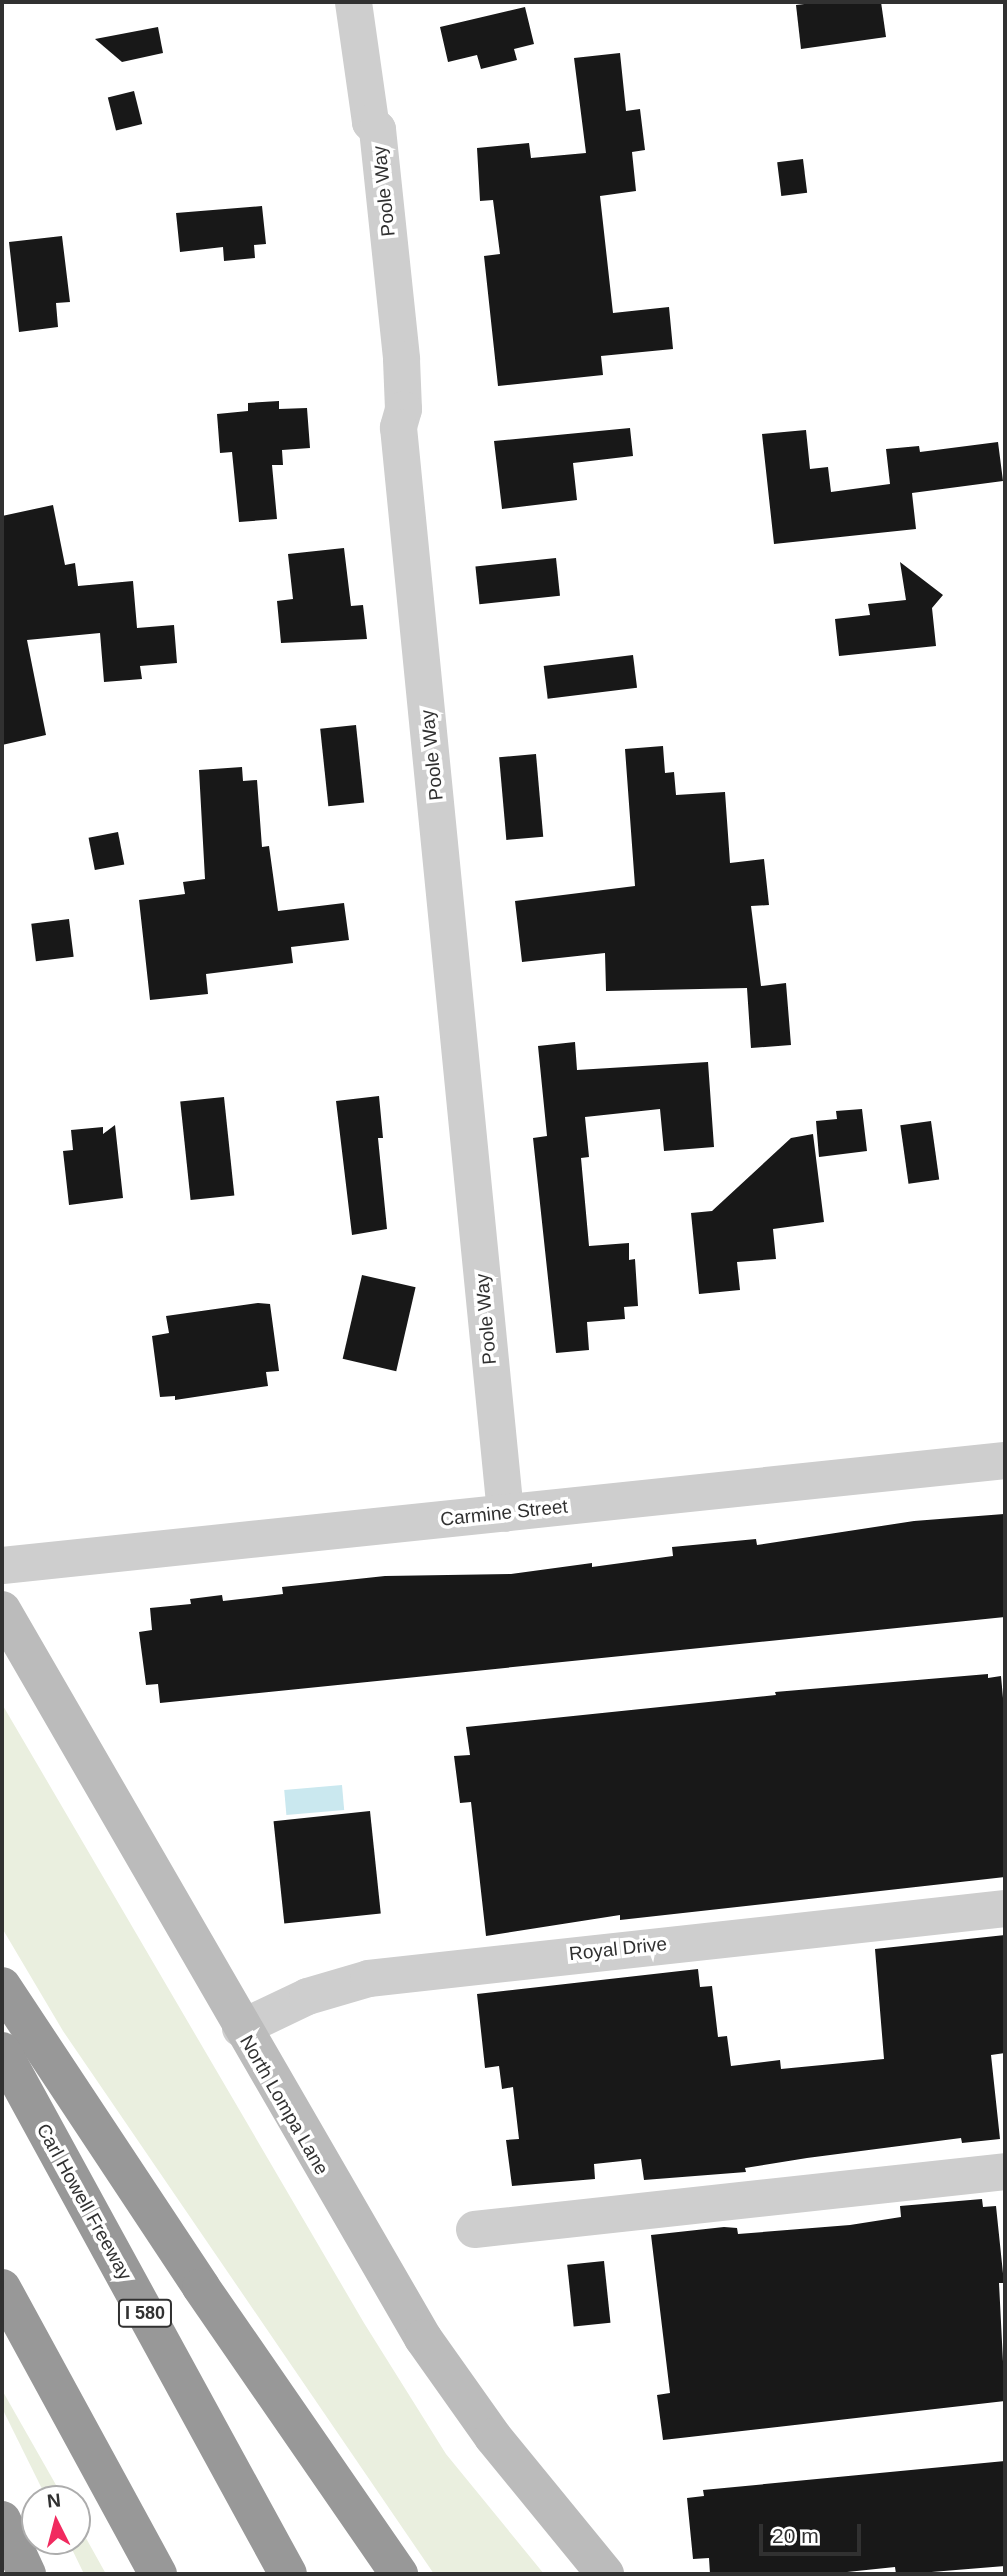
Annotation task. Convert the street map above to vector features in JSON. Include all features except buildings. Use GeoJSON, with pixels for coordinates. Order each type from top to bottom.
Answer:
{"type":"FeatureCollection","features":[{"type":"Feature","properties":{"kind":"highway"},"geometry":{"type":"LineString","coordinates":[[2,1986],[201,2287],[400,2574]]}},
{"type":"Feature","properties":{"kind":"highway","name":"Carl Howell Freeway"},"geometry":{"type":"LineString","coordinates":[[2,2051],[288,2574]]}},
{"type":"Feature","properties":{"kind":"highway"},"geometry":{"type":"LineString","coordinates":[[2,2288],[158,2574]]}},
{"type":"Feature","properties":{"kind":"highway"},"geometry":{"type":"LineString","coordinates":[[2,2520],[27,2574]]}},
{"type":"Feature","properties":{"kind":"street","name":"Poole Way"},"geometry":{"type":"LineString","coordinates":[[353,2],[370,122],[377,129],[400,347],[403,409],[398,427],[505,1513]]}},
{"type":"Feature","properties":{"kind":"street","name":"Carmine Street"},"geometry":{"type":"LineString","coordinates":[[2,1565],[1005,1460]]}},
{"type":"Feature","properties":{"kind":"street","name":"North Lompa Lane"},"geometry":{"type":"LineString","coordinates":[[2,1610],[240,2028],[423,2338],[500,2447],[605,2574]]}},
{"type":"Feature","properties":{"kind":"street","name":"Royal Drive"},"geometry":{"type":"LineString","coordinates":[[240,2028],[307,1996],[368,1978],[1005,1908]]}},
{"type":"Feature","properties":{"kind":"street"},"geometry":{"type":"LineString","coordinates":[[474,2229],[1005,2171]]}},
{"type":"Feature","properties":{"kind":"green space"},"geometry":{"type":"Polygon","coordinates":[[[2,1704],[364,2323],[446,2454],[544,2574],[434,2574],[63,2031],[2,1928],[2,1704]]]}},
{"type":"Feature","properties":{"kind":"green space"},"geometry":{"type":"Polygon","coordinates":[[[2,2390],[56,2485],[40,2485],[2,2408],[2,2390]]]}},
{"type":"Feature","properties":{"kind":"green space"},"geometry":{"type":"Polygon","coordinates":[[[91,2547],[106,2574],[84,2574],[75,2555],[91,2555],[91,2547]]]}},
{"type":"Feature","properties":{"kind":"water"},"geometry":{"type":"Polygon","coordinates":[[[342,1785],[344,1810],[286,1815],[284,1790],[342,1785]]]}}]}
